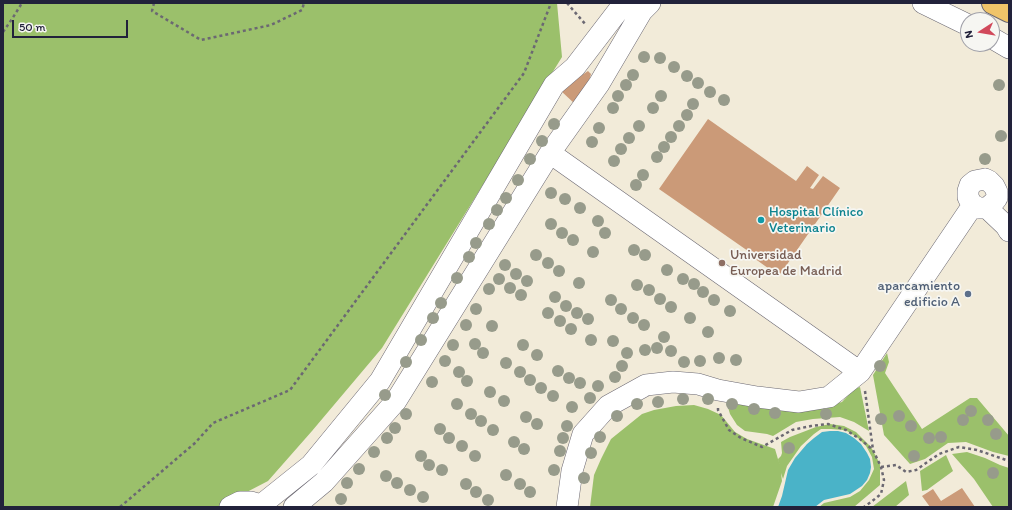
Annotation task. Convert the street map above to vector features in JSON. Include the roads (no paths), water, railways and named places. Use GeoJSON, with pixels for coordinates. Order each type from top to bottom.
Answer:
{"type":"FeatureCollection","features":[{"type":"Feature","properties":{"kind":"highway"},"geometry":{"type":"LineString","coordinates":[[993,3],[1009,11]]}},
{"type":"Feature","properties":{"kind":"street"},"geometry":{"type":"LineString","coordinates":[[230,507],[240,502],[251,502],[262,506],[311,465],[380,381],[554,85],[575,67],[624,3]]}},
{"type":"Feature","properties":{"kind":"street"},"geometry":{"type":"LineString","coordinates":[[304,504],[396,400],[550,153],[599,84],[642,11],[650,3]]}},
{"type":"Feature","properties":{"kind":"street"},"geometry":{"type":"LineString","coordinates":[[923,3],[960,21]]}},
{"type":"Feature","properties":{"kind":"street"},"geometry":{"type":"LineString","coordinates":[[1000,43],[1009,48]]}},
{"type":"Feature","properties":{"kind":"street"},"geometry":{"type":"LineString","coordinates":[[550,153],[860,372]]}},
{"type":"Feature","properties":{"kind":"street"},"geometry":{"type":"LineString","coordinates":[[567,507],[572,471],[583,434],[608,406],[646,385],[673,382],[698,384],[718,390],[757,397],[799,402],[829,397],[860,372],[985,204],[1007,228]]}},
{"type":"Feature","properties":{"kind":"water"},"geometry":{"type":"Polygon","coordinates":[[[830,431],[846,433],[861,444],[870,459],[871,467],[867,480],[862,486],[850,494],[824,500],[815,507],[778,507],[788,470],[795,458],[814,438],[822,432],[830,431]]]}},
{"type":"Feature","properties":{"kind":"place","name":"Hospital Clínico Veterinario"},"geometry":{"type":"Point","coordinates":[761,220]}},
{"type":"Feature","properties":{"kind":"place","name":"Universidad Europea de Madrid"},"geometry":{"type":"Point","coordinates":[722,263]}},
{"type":"Feature","properties":{"kind":"place","name":"aparcamiento edificio A"},"geometry":{"type":"Point","coordinates":[968,294]}}]}
